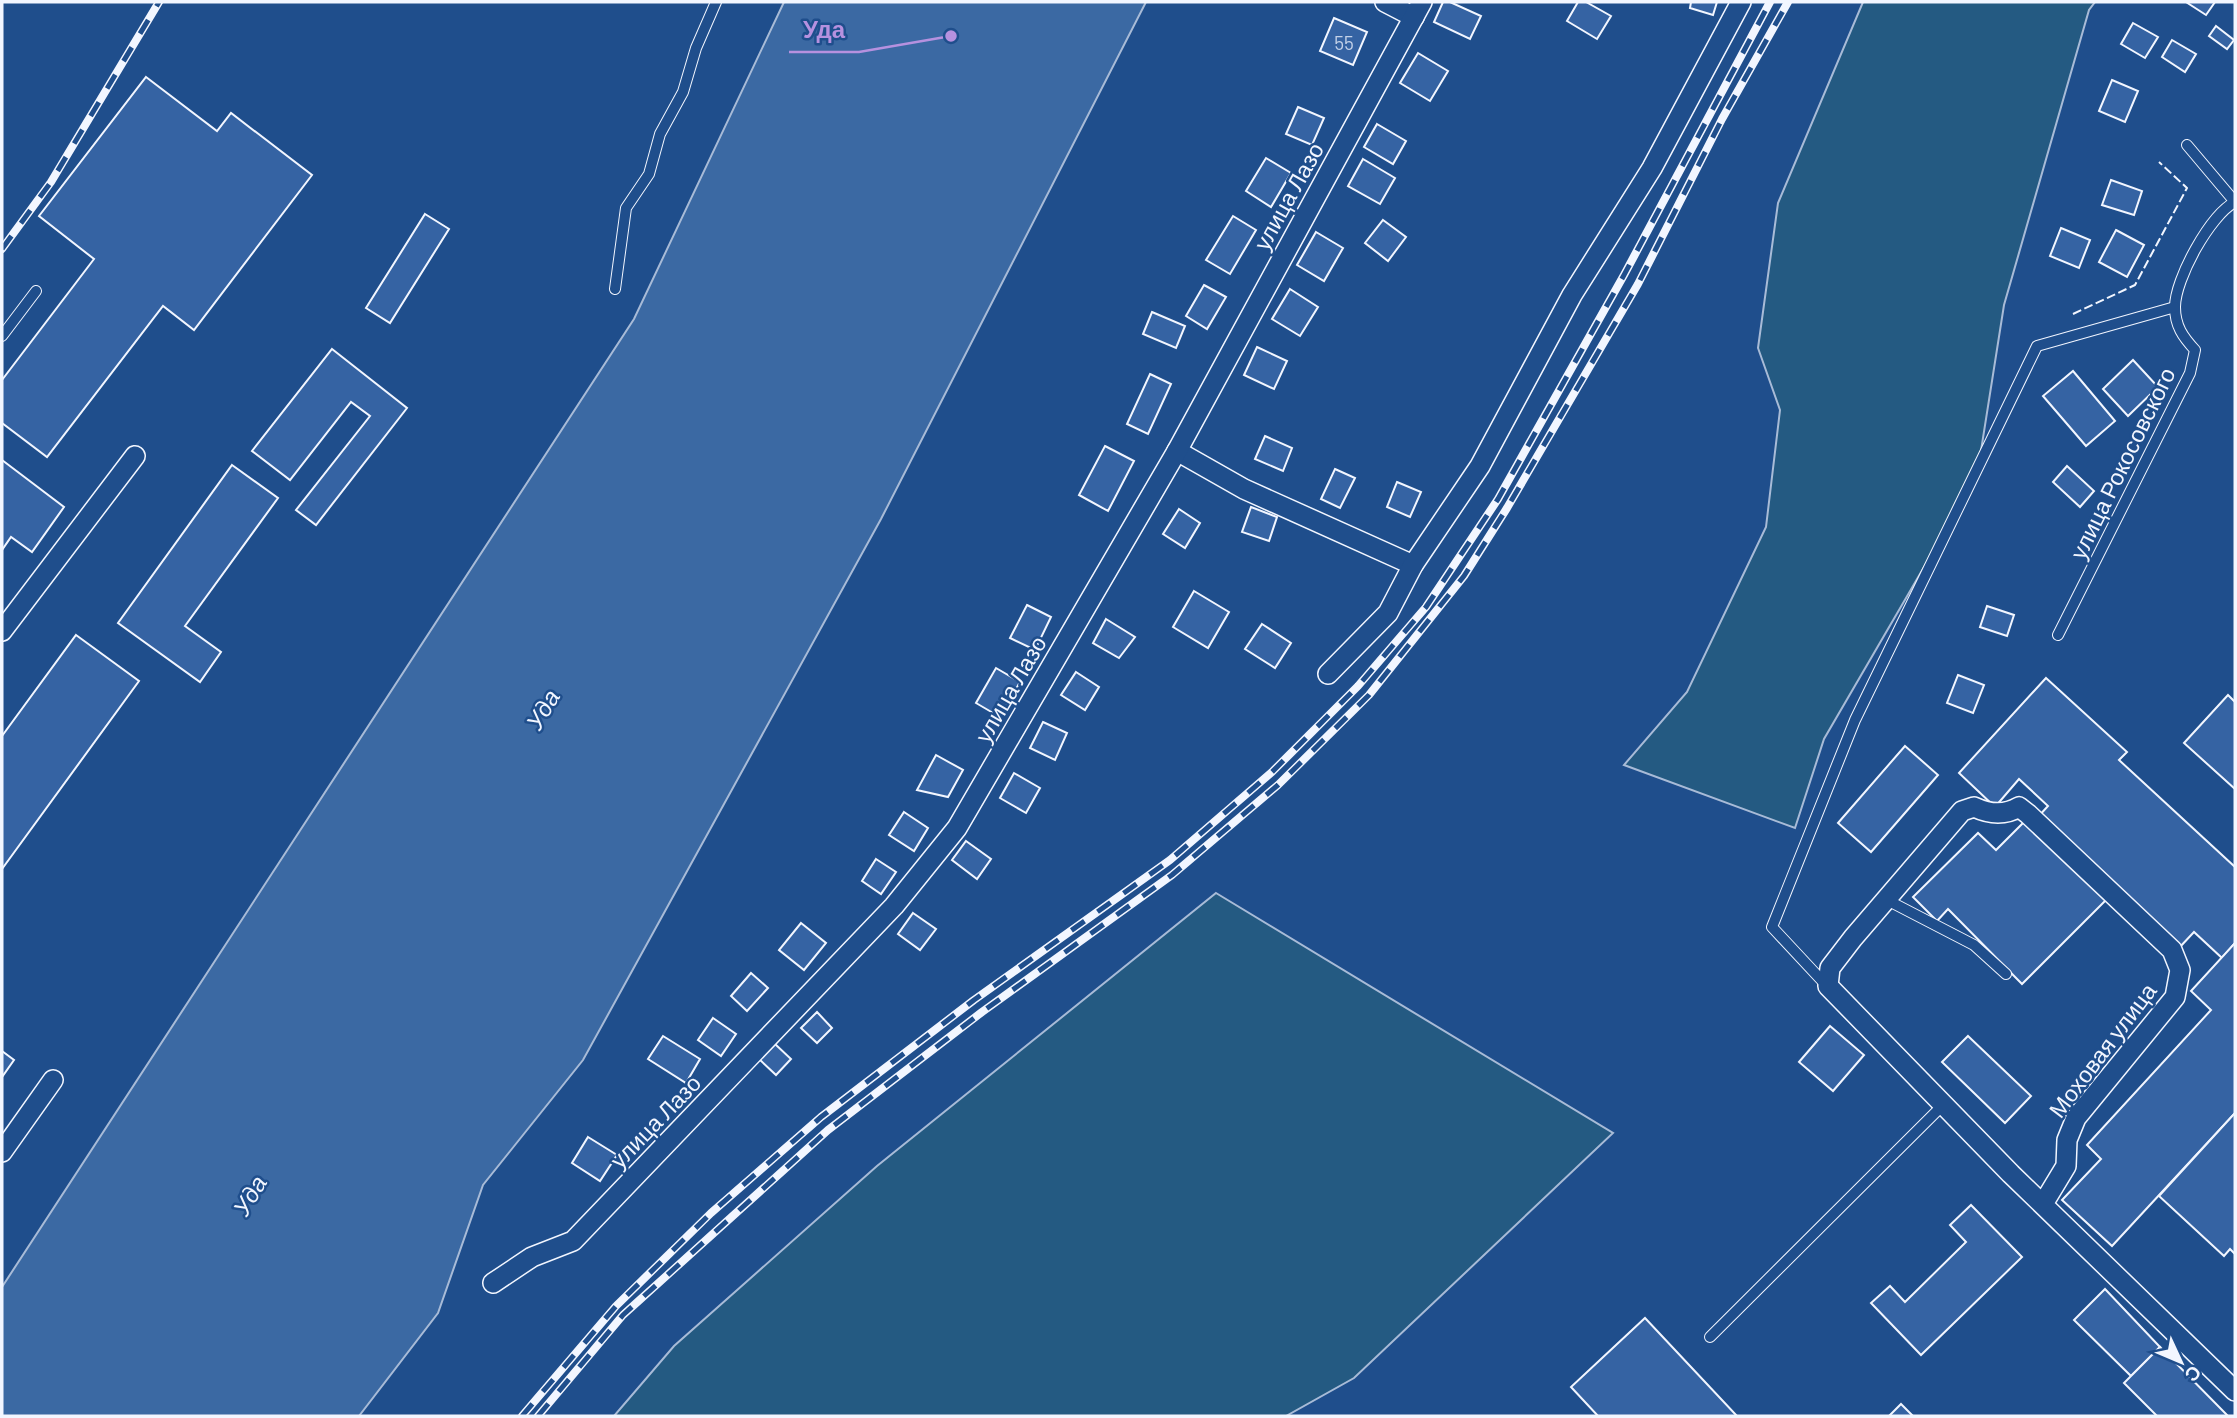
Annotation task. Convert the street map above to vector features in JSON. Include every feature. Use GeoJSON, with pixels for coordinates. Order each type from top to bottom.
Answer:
{"type":"FeatureCollection","features":[{"type":"Feature","properties":{"kind":"street"},"geometry":{"type":"LineString","coordinates":[[1385,2],[1418,9]]}},
{"type":"Feature","properties":{"kind":"street"},"geometry":{"type":"LineString","coordinates":[[1328,674],[1388,613],[1413,565],[1480,466],[1572,295],[1651,168],[1741,2]]}},
{"type":"Feature","properties":{"kind":"street","name":"улица Лазо"},"geometry":{"type":"LineString","coordinates":[[493,1283],[532,1257],[573,1241],[894,906],[957,828],[1177,451],[1418,9]]}},
{"type":"Feature","properties":{"kind":"street"},"geometry":{"type":"LineString","coordinates":[[1177,451],[1244,489],[1413,565]]}},
{"type":"Feature","properties":{"kind":"street"},"geometry":{"type":"LineString","coordinates":[[2,631],[135,456]]}},
{"type":"Feature","properties":{"kind":"street","name":"Моховая улица"},"geometry":{"type":"LineString","coordinates":[[1886,900],[1962,811],[1974,807],[1987,813],[2009,813],[2020,807],[2172,950],[2180,970],[2175,997],[2076,1118],[2067,1139],[2066,1166],[2043,1204]]}},
{"type":"Feature","properties":{"kind":"street"},"geometry":{"type":"LineString","coordinates":[[1886,900],[1830,968],[1828,986],[1943,1105],[2235,1391]]}},
{"type":"Feature","properties":{"kind":"street"},"geometry":{"type":"LineString","coordinates":[[2,1152],[53,1080]]}},
{"type":"Feature","properties":{"kind":"lane"},"geometry":{"type":"LineString","coordinates":[[615,289],[626,208],[649,174],[660,134],[683,92],[696,48],[716,2]]}},
{"type":"Feature","properties":{"kind":"lane"},"geometry":{"type":"LineString","coordinates":[[1828,986],[1772,927],[1855,720],[2037,346],[2175,307],[2186,270],[2213,221],[2235,202],[2187,145]]}},
{"type":"Feature","properties":{"kind":"lane"},"geometry":{"type":"LineString","coordinates":[[2,336],[36,291]]}},
{"type":"Feature","properties":{"kind":"lane","name":"улица Рокосовского"},"geometry":{"type":"LineString","coordinates":[[2058,635],[2190,373],[2195,350],[2180,334],[2175,307]]}},
{"type":"Feature","properties":{"kind":"lane"},"geometry":{"type":"LineString","coordinates":[[1886,900],[1974,945],[2006,974]]}},
{"type":"Feature","properties":{"kind":"lane"},"geometry":{"type":"LineString","coordinates":[[1710,1337],[1943,1105]]}},
{"type":"Feature","properties":{"kind":"shaded area"},"geometry":{"type":"Polygon","coordinates":[[[1863,2],[2095,2],[2089,10],[2004,305],[1977,476],[1824,739],[1795,828],[1624,765],[1687,692],[1766,527],[1780,410],[1758,348],[1778,203],[1863,2]]]}},
{"type":"Feature","properties":{"kind":"shaded area"},"geometry":{"type":"Polygon","coordinates":[[[1216,893],[1613,1133],[1354,1378],[1286,1416],[614,1416],[674,1346],[877,1166],[1216,893]]]}},
{"type":"Feature","properties":{"kind":"water"},"geometry":{"type":"Polygon","coordinates":[[[784,2],[1146,2],[881,519],[583,1060],[483,1185],[438,1313],[359,1416],[2,1416],[2,1287],[634,319],[784,2]]]}},
{"type":"Feature","properties":{"kind":"building"},"geometry":{"type":"Polygon","coordinates":[[[1443,2],[1450,2],[1481,16],[1470,39],[1434,22],[1443,2]]]}},
{"type":"Feature","properties":{"kind":"building"},"geometry":{"type":"Polygon","coordinates":[[[1578,2],[1586,2],[1611,16],[1597,39],[1567,21],[1578,2]]]}},
{"type":"Feature","properties":{"kind":"building"},"geometry":{"type":"Polygon","coordinates":[[[1691,2],[1717,2],[1713,15],[1690,8],[1691,2]]]}},
{"type":"Feature","properties":{"kind":"building"},"geometry":{"type":"Polygon","coordinates":[[[2186,2],[2215,2],[2206,15],[2186,2]]]}},
{"type":"Feature","properties":{"kind":"building"},"geometry":{"type":"Polygon","coordinates":[[[1334,18],[1367,32],[1353,65],[1320,51],[1334,18]]]}},
{"type":"Feature","properties":{"kind":"building"},"geometry":{"type":"Polygon","coordinates":[[[2133,23],[2158,37],[2145,58],[2121,44],[2133,23]]]}},
{"type":"Feature","properties":{"kind":"building"},"geometry":{"type":"Polygon","coordinates":[[[2216,26],[2234,40],[2227,49],[2209,36],[2216,26]]]}},
{"type":"Feature","properties":{"kind":"building"},"geometry":{"type":"Polygon","coordinates":[[[2172,40],[2196,54],[2185,72],[2162,57],[2172,40]]]}},
{"type":"Feature","properties":{"kind":"building"},"geometry":{"type":"Polygon","coordinates":[[[1418,53],[1448,71],[1430,101],[1400,83],[1418,53]]]}},
{"type":"Feature","properties":{"kind":"building"},"geometry":{"type":"Polygon","coordinates":[[[146,77],[217,131],[231,113],[312,175],[194,330],[163,306],[47,457],[2,423],[2,380],[94,259],[39,216],[146,77]]]}},
{"type":"Feature","properties":{"kind":"building"},"geometry":{"type":"Polygon","coordinates":[[[2112,80],[2138,91],[2125,122],[2099,111],[2112,80]]]}},
{"type":"Feature","properties":{"kind":"building"},"geometry":{"type":"Polygon","coordinates":[[[1298,107],[1324,118],[1312,145],[1286,134],[1298,107]]]}},
{"type":"Feature","properties":{"kind":"building"},"geometry":{"type":"Polygon","coordinates":[[[1377,124],[1406,141],[1393,164],[1364,147],[1377,124]]]}},
{"type":"Feature","properties":{"kind":"building"},"geometry":{"type":"Polygon","coordinates":[[[1266,158],[1291,173],[1271,207],[1246,191],[1266,158]]]}},
{"type":"Feature","properties":{"kind":"building"},"geometry":{"type":"Polygon","coordinates":[[[1363,159],[1395,178],[1380,204],[1348,186],[1363,159]]]}},
{"type":"Feature","properties":{"kind":"building"},"geometry":{"type":"Polygon","coordinates":[[[2111,180],[2142,191],[2134,215],[2102,205],[2111,180]]]}},
{"type":"Feature","properties":{"kind":"building"},"geometry":{"type":"Polygon","coordinates":[[[425,214],[449,229],[390,323],[366,308],[425,214]]]}},
{"type":"Feature","properties":{"kind":"building"},"geometry":{"type":"Polygon","coordinates":[[[1233,216],[1256,230],[1230,274],[1206,260],[1233,216]]]}},
{"type":"Feature","properties":{"kind":"building"},"geometry":{"type":"Polygon","coordinates":[[[1383,220],[1406,237],[1388,261],[1365,243],[1383,220]]]}},
{"type":"Feature","properties":{"kind":"building"},"geometry":{"type":"Polygon","coordinates":[[[2061,228],[2090,240],[2079,268],[2050,256],[2061,228]]]}},
{"type":"Feature","properties":{"kind":"building"},"geometry":{"type":"Polygon","coordinates":[[[2116,230],[2144,245],[2127,277],[2099,262],[2116,230]]]}},
{"type":"Feature","properties":{"kind":"building"},"geometry":{"type":"Polygon","coordinates":[[[1316,232],[1343,248],[1324,281],[1297,265],[1316,232]]]}},
{"type":"Feature","properties":{"kind":"building"},"geometry":{"type":"Polygon","coordinates":[[[1204,285],[1226,297],[1207,329],[1186,316],[1204,285]]]}},
{"type":"Feature","properties":{"kind":"building"},"geometry":{"type":"Polygon","coordinates":[[[1290,289],[1318,307],[1300,336],[1272,319],[1290,289]]]}},
{"type":"Feature","properties":{"kind":"building"},"geometry":{"type":"Polygon","coordinates":[[[1152,312],[1185,326],[1176,348],[1143,334],[1152,312]]]}},
{"type":"Feature","properties":{"kind":"building"},"geometry":{"type":"Polygon","coordinates":[[[1257,347],[1287,361],[1274,389],[1244,375],[1257,347]]]}},
{"type":"Feature","properties":{"kind":"building"},"geometry":{"type":"Polygon","coordinates":[[[332,349],[407,408],[316,525],[296,510],[370,416],[351,402],[290,480],[252,451],[332,349]]]}},
{"type":"Feature","properties":{"kind":"building"},"geometry":{"type":"Polygon","coordinates":[[[2133,360],[2158,387],[2128,416],[2103,389],[2133,360]]]}},
{"type":"Feature","properties":{"kind":"building"},"geometry":{"type":"Polygon","coordinates":[[[2073,371],[2115,421],[2086,446],[2043,396],[2073,371]]]}},
{"type":"Feature","properties":{"kind":"building"},"geometry":{"type":"Polygon","coordinates":[[[1150,374],[1171,384],[1148,434],[1127,424],[1150,374]]]}},
{"type":"Feature","properties":{"kind":"building"},"geometry":{"type":"Polygon","coordinates":[[[1265,436],[1292,448],[1283,471],[1255,459],[1265,436]]]}},
{"type":"Feature","properties":{"kind":"building"},"geometry":{"type":"Polygon","coordinates":[[[1105,446],[1134,461],[1108,511],[1079,495],[1105,446]]]}},
{"type":"Feature","properties":{"kind":"building"},"geometry":{"type":"Polygon","coordinates":[[[2,460],[64,507],[32,552],[11,537],[2,550],[2,460]]]}},
{"type":"Feature","properties":{"kind":"building"},"geometry":{"type":"Polygon","coordinates":[[[232,465],[278,498],[185,626],[221,652],[200,682],[118,623],[232,465]]]}},
{"type":"Feature","properties":{"kind":"building"},"geometry":{"type":"Polygon","coordinates":[[[2067,466],[2094,491],[2080,507],[2053,482],[2067,466]]]}},
{"type":"Feature","properties":{"kind":"building"},"geometry":{"type":"Polygon","coordinates":[[[1335,469],[1355,478],[1340,508],[1321,499],[1335,469]]]}},
{"type":"Feature","properties":{"kind":"building"},"geometry":{"type":"Polygon","coordinates":[[[1397,482],[1421,492],[1410,517],[1387,507],[1397,482]]]}},
{"type":"Feature","properties":{"kind":"building"},"geometry":{"type":"Polygon","coordinates":[[[1251,507],[1277,517],[1269,541],[1242,532],[1251,507]]]}},
{"type":"Feature","properties":{"kind":"building"},"geometry":{"type":"Polygon","coordinates":[[[1179,509],[1200,523],[1185,548],[1163,534],[1179,509]]]}},
{"type":"Feature","properties":{"kind":"building"},"geometry":{"type":"Polygon","coordinates":[[[1194,591],[1229,612],[1208,648],[1173,627],[1194,591]]]}},
{"type":"Feature","properties":{"kind":"building"},"geometry":{"type":"Polygon","coordinates":[[[1027,605],[1051,617],[1035,650],[1010,638],[1027,605]]]}},
{"type":"Feature","properties":{"kind":"building"},"geometry":{"type":"Polygon","coordinates":[[[1987,606],[2014,615],[2007,636],[1980,627],[1987,606]]]}},
{"type":"Feature","properties":{"kind":"building"},"geometry":{"type":"Polygon","coordinates":[[[1106,619],[1135,637],[1119,658],[1093,643],[1106,619]]]}},
{"type":"Feature","properties":{"kind":"building"},"geometry":{"type":"Polygon","coordinates":[[[1262,624],[1291,643],[1275,668],[1245,649],[1262,624]]]}},
{"type":"Feature","properties":{"kind":"building"},"geometry":{"type":"Polygon","coordinates":[[[76,635],[139,681],[2,869],[2,736],[76,635]]]}},
{"type":"Feature","properties":{"kind":"building"},"geometry":{"type":"Polygon","coordinates":[[[996,668],[1020,682],[1000,717],[976,703],[996,668]]]}},
{"type":"Feature","properties":{"kind":"building"},"geometry":{"type":"Polygon","coordinates":[[[1076,672],[1099,687],[1085,710],[1061,695],[1076,672]]]}},
{"type":"Feature","properties":{"kind":"building"},"geometry":{"type":"Polygon","coordinates":[[[1958,675],[1984,685],[1973,713],[1947,703],[1958,675]]]}},
{"type":"Feature","properties":{"kind":"building"},"geometry":{"type":"Polygon","coordinates":[[[2046,678],[2127,752],[2119,760],[2235,867],[2235,943],[2222,958],[2194,932],[2179,948],[2037,818],[2048,806],[2019,779],[1995,807],[1959,773],[2046,678]]]}},
{"type":"Feature","properties":{"kind":"building"},"geometry":{"type":"Polygon","coordinates":[[[2228,695],[2235,702],[2235,789],[2184,743],[2228,695]]]}},
{"type":"Feature","properties":{"kind":"building"},"geometry":{"type":"Polygon","coordinates":[[[1043,722],[1067,733],[1055,760],[1030,748],[1043,722]]]}},
{"type":"Feature","properties":{"kind":"building"},"geometry":{"type":"Polygon","coordinates":[[[1905,746],[1938,775],[1871,852],[1838,823],[1905,746]]]}},
{"type":"Feature","properties":{"kind":"building"},"geometry":{"type":"Polygon","coordinates":[[[936,755],[963,770],[948,797],[917,790],[936,755]]]}},
{"type":"Feature","properties":{"kind":"building"},"geometry":{"type":"Polygon","coordinates":[[[1014,773],[1040,788],[1026,813],[1000,798],[1014,773]]]}},
{"type":"Feature","properties":{"kind":"building"},"geometry":{"type":"Polygon","coordinates":[[[904,812],[928,828],[914,851],[889,835],[904,812]]]}},
{"type":"Feature","properties":{"kind":"building"},"geometry":{"type":"Polygon","coordinates":[[[2026,820],[2106,900],[2022,984],[1948,909],[1937,921],[1913,897],[1978,833],[1996,850],[2026,820]]]}},
{"type":"Feature","properties":{"kind":"building"},"geometry":{"type":"Polygon","coordinates":[[[966,841],[991,859],[977,879],[952,860],[966,841]]]}},
{"type":"Feature","properties":{"kind":"building"},"geometry":{"type":"Polygon","coordinates":[[[876,859],[896,872],[881,894],[862,881],[876,859]]]}},
{"type":"Feature","properties":{"kind":"building"},"geometry":{"type":"Polygon","coordinates":[[[913,913],[936,929],[920,950],[898,934],[913,913]]]}},
{"type":"Feature","properties":{"kind":"building"},"geometry":{"type":"Polygon","coordinates":[[[801,923],[826,943],[804,970],[779,950],[801,923]]]}},
{"type":"Feature","properties":{"kind":"building"},"geometry":{"type":"Polygon","coordinates":[[[2235,943],[2235,1113],[2112,1246],[2062,1200],[2101,1159],[2087,1145],[2211,1010],[2191,991],[2235,943]]]}},
{"type":"Feature","properties":{"kind":"building"},"geometry":{"type":"Polygon","coordinates":[[[751,973],[768,988],[747,1011],[731,996],[751,973]]]}},
{"type":"Feature","properties":{"kind":"building"},"geometry":{"type":"Polygon","coordinates":[[[817,1012],[832,1028],[817,1043],[801,1028],[817,1012]]]}},
{"type":"Feature","properties":{"kind":"building"},"geometry":{"type":"Polygon","coordinates":[[[713,1018],[736,1034],[721,1056],[698,1040],[713,1018]]]}},
{"type":"Feature","properties":{"kind":"building"},"geometry":{"type":"Polygon","coordinates":[[[1830,1026],[1864,1055],[1833,1091],[1799,1062],[1830,1026]]]}},
{"type":"Feature","properties":{"kind":"building"},"geometry":{"type":"Polygon","coordinates":[[[663,1036],[700,1059],[686,1083],[648,1059],[663,1036]]]}},
{"type":"Feature","properties":{"kind":"building"},"geometry":{"type":"Polygon","coordinates":[[[1968,1036],[2031,1096],[2005,1123],[1942,1062],[1968,1036]]]}},
{"type":"Feature","properties":{"kind":"building"},"geometry":{"type":"Polygon","coordinates":[[[775,1044],[791,1059],[776,1075],[759,1059],[775,1044]]]}},
{"type":"Feature","properties":{"kind":"building"},"geometry":{"type":"Polygon","coordinates":[[[2,1051],[14,1060],[2,1077],[2,1051]]]}},
{"type":"Feature","properties":{"kind":"building"},"geometry":{"type":"Polygon","coordinates":[[[2235,1113],[2235,1254],[2230,1249],[2224,1256],[2159,1196],[2235,1113]]]}},
{"type":"Feature","properties":{"kind":"building"},"geometry":{"type":"Polygon","coordinates":[[[588,1137],[617,1155],[600,1181],[572,1163],[588,1137]]]}},
{"type":"Feature","properties":{"kind":"building"},"geometry":{"type":"Polygon","coordinates":[[[1971,1205],[2022,1257],[1921,1355],[1871,1303],[1890,1286],[1905,1302],[1966,1242],[1950,1225],[1971,1205]]]}},
{"type":"Feature","properties":{"kind":"building"},"geometry":{"type":"Polygon","coordinates":[[[2105,1289],[2160,1347],[2131,1376],[2074,1320],[2105,1289]]]}},
{"type":"Feature","properties":{"kind":"building"},"geometry":{"type":"Polygon","coordinates":[[[1645,1318],[1737,1416],[1598,1416],[1571,1387],[1645,1318]]]}},
{"type":"Feature","properties":{"kind":"building"},"geometry":{"type":"Polygon","coordinates":[[[2160,1347],[2228,1416],[2157,1416],[2124,1383],[2160,1347]]]}},
{"type":"Feature","properties":{"kind":"building"},"geometry":{"type":"Polygon","coordinates":[[[1901,1404],[1913,1416],[1889,1416],[1901,1404]]]}},
{"type":"Feature","properties":{"kind":"railway"},"geometry":{"type":"LineString","coordinates":[[2,249],[51,182],[159,2]]}},
{"type":"Feature","properties":{"kind":"railway"},"geometry":{"type":"LineString","coordinates":[[522,1416],[616,1306],[711,1213],[821,1117],[974,1000],[1170,860],[1272,772],[1358,686],[1426,607],[1498,499],[1624,275],[1770,2]]}},
{"type":"Feature","properties":{"kind":"railway"},"geometry":{"type":"LineString","coordinates":[[538,1416],[623,1315],[828,1130],[982,1012],[1172,875],[1278,785],[1369,695],[1464,576],[1507,508],[1638,284],[1722,119],[1788,2]]}},
{"type":"Feature","properties":{"kind":"fence"},"geometry":{"type":"LineString","coordinates":[[2073,314],[2135,285],[2187,188],[2159,162]]}},
{"type":"Feature","properties":{"kind":"place","name":"Уда"},"geometry":{"type":"Point","coordinates":[951,36]}}]}
